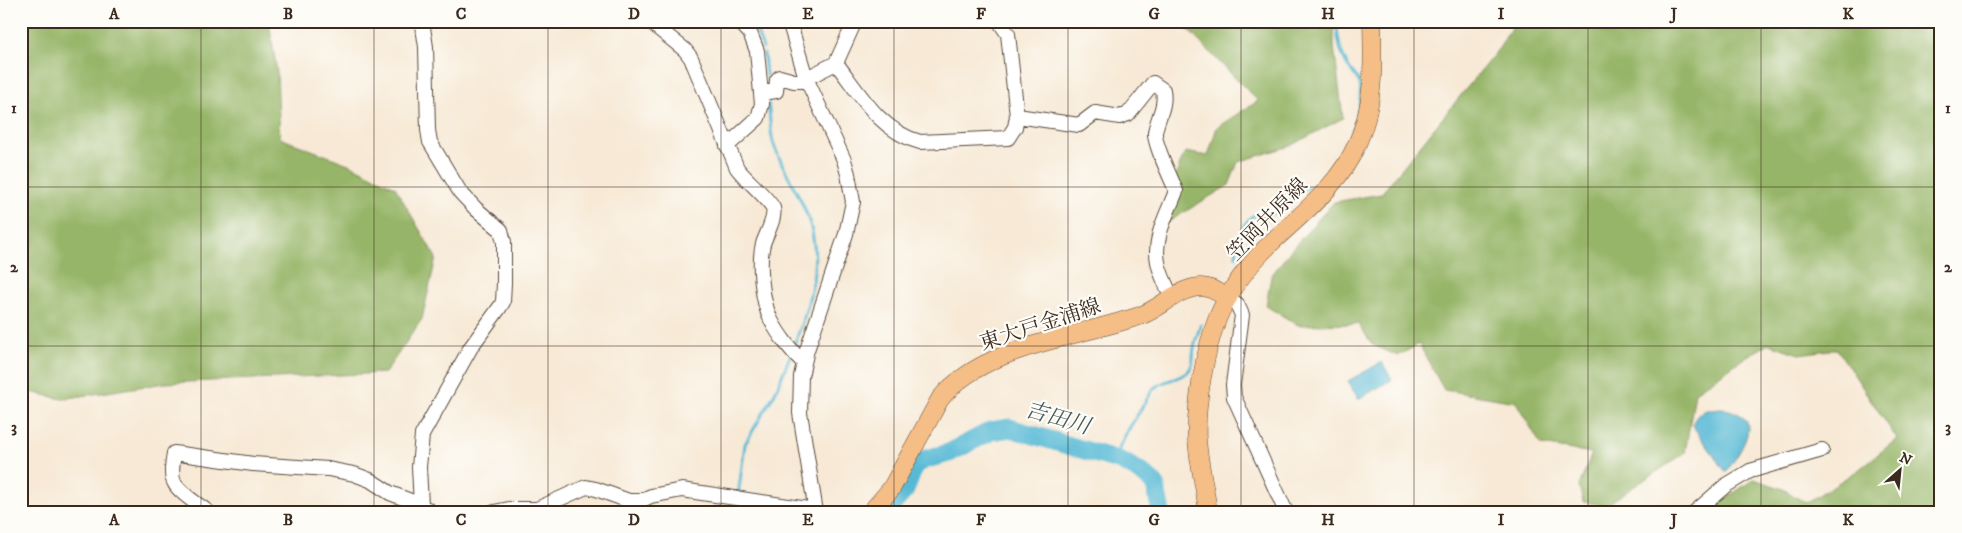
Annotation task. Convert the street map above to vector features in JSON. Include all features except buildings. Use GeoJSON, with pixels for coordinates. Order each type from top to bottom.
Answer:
{"type":"FeatureCollection","features":[{"type":"Feature","properties":{"kind":"main road","name":"笠岡井原線"},"geometry":{"type":"LineString","coordinates":[[1208,512],[1197,440],[1200,391],[1217,319],[1244,273],[1325,191],[1348,162],[1358,144],[1367,116],[1372,88],[1372,21]]}},
{"type":"Feature","properties":{"kind":"main road","name":"東大戸金浦線"},"geometry":{"type":"LineString","coordinates":[[872,512],[891,489],[940,399],[959,379],[971,371],[1026,348],[1139,316],[1172,298],[1200,287],[1207,288],[1228,298]]}},
{"type":"Feature","properties":{"kind":"street"},"geometry":{"type":"LineString","coordinates":[[422,21],[426,47],[430,142],[460,192],[500,230],[504,242],[505,263],[503,302],[471,347],[422,435],[419,467],[426,508]]}},
{"type":"Feature","properties":{"kind":"street"},"geometry":{"type":"LineString","coordinates":[[648,21],[685,50],[691,58],[727,146],[743,177],[772,205],[774,212],[761,253],[762,281],[771,321],[796,354]]}},
{"type":"Feature","properties":{"kind":"street"},"geometry":{"type":"LineString","coordinates":[[727,146],[758,118],[765,93],[757,51],[750,33],[738,21]]}},
{"type":"Feature","properties":{"kind":"street"},"geometry":{"type":"LineString","coordinates":[[494,512],[509,509],[537,509],[586,487],[629,501],[640,501],[682,490],[815,511],[800,413],[800,390],[796,354],[846,234],[853,202],[844,160],[806,78],[789,21]]}},
{"type":"Feature","properties":{"kind":"street"},"geometry":{"type":"LineString","coordinates":[[765,93],[776,91],[777,80],[780,77],[794,81],[806,78],[836,63],[855,21]]}},
{"type":"Feature","properties":{"kind":"street"},"geometry":{"type":"LineString","coordinates":[[836,63],[870,109],[898,134],[907,138],[920,142],[1008,138],[1015,127],[1017,116],[1008,34],[999,21]]}},
{"type":"Feature","properties":{"kind":"street"},"geometry":{"type":"LineString","coordinates":[[1017,116],[1079,125],[1095,113],[1120,117],[1128,114],[1153,83],[1163,90],[1165,101],[1155,141],[1176,191],[1158,239],[1157,254],[1158,264],[1172,298]]}},
{"type":"Feature","properties":{"kind":"street"},"geometry":{"type":"LineString","coordinates":[[1228,298],[1237,304],[1242,315],[1233,385],[1234,397],[1286,512]]}},
{"type":"Feature","properties":{"kind":"street"},"geometry":{"type":"LineString","coordinates":[[1694,512],[1725,486],[1750,471],[1822,450]]}},
{"type":"Feature","properties":{"kind":"street"},"geometry":{"type":"LineString","coordinates":[[208,512],[180,490],[174,482],[172,473],[174,454],[253,464],[328,469],[354,474],[370,480],[390,493],[426,508]]}},
{"type":"Feature","properties":{"kind":"green space"},"geometry":{"type":"Polygon","coordinates":[[[21,21],[269,21],[277,73],[280,138],[351,165],[395,187],[436,258],[422,319],[385,373],[165,383],[62,399],[21,390],[21,21]]]}},
{"type":"Feature","properties":{"kind":"green space"},"geometry":{"type":"Polygon","coordinates":[[[1186,21],[1334,21],[1334,47],[1343,118],[1290,146],[1238,162],[1229,185],[1163,225],[1161,211],[1185,152],[1208,156],[1217,127],[1258,101],[1186,28],[1186,21]]]}},
{"type":"Feature","properties":{"kind":"green space"},"geometry":{"type":"Polygon","coordinates":[[[1515,21],[1941,21],[1941,512],[1711,512],[1715,506],[1754,479],[1783,489],[1806,503],[1857,471],[1897,439],[1837,349],[1799,354],[1769,344],[1747,356],[1695,392],[1685,453],[1606,505],[1583,502],[1579,486],[1592,453],[1541,445],[1516,402],[1444,390],[1419,344],[1398,356],[1373,345],[1358,324],[1298,325],[1266,306],[1271,276],[1291,250],[1334,202],[1381,194],[1500,47],[1515,21]]]}},
{"type":"Feature","properties":{"kind":"water"},"geometry":{"type":"Polygon","coordinates":[[[1382,362],[1392,380],[1358,399],[1348,381],[1382,362]]]}},
{"type":"Feature","properties":{"kind":"water"},"geometry":{"type":"Polygon","coordinates":[[[1722,408],[1742,416],[1747,423],[1748,430],[1743,445],[1726,472],[1692,425],[1700,413],[1722,408]]]}},
{"type":"Feature","properties":{"kind":"waterway"},"geometry":{"type":"LineString","coordinates":[[751,21],[763,48]]}},
{"type":"Feature","properties":{"kind":"waterway"},"geometry":{"type":"LineString","coordinates":[[1236,256],[1240,234],[1252,216],[1275,213],[1300,191],[1318,184],[1327,177],[1349,139],[1355,124],[1360,85],[1349,68],[1341,50],[1337,21]]}},
{"type":"Feature","properties":{"kind":"waterway"},"geometry":{"type":"LineString","coordinates":[[764,54],[766,75]]}},
{"type":"Feature","properties":{"kind":"waterway"},"geometry":{"type":"LineString","coordinates":[[768,103],[773,142],[807,215],[814,248],[815,265],[810,297],[794,345]]}},
{"type":"Feature","properties":{"kind":"waterway"},"geometry":{"type":"LineString","coordinates":[[1114,459],[1127,432],[1154,388],[1190,370],[1195,342],[1201,325]]}},
{"type":"Feature","properties":{"kind":"waterway"},"geometry":{"type":"LineString","coordinates":[[738,496],[745,444],[775,393],[790,356]]}},
{"type":"Feature","properties":{"kind":"waterway","name":"吉田川"},"geometry":{"type":"LineString","coordinates":[[885,512],[905,490],[915,465],[926,459],[949,453],[991,431],[1010,428],[1121,461],[1141,472],[1155,484],[1161,512]]}},
{"type":"Feature","properties":{"kind":"waterway"},"geometry":{"type":"LineString","coordinates":[[734,512],[737,502]]}}]}
